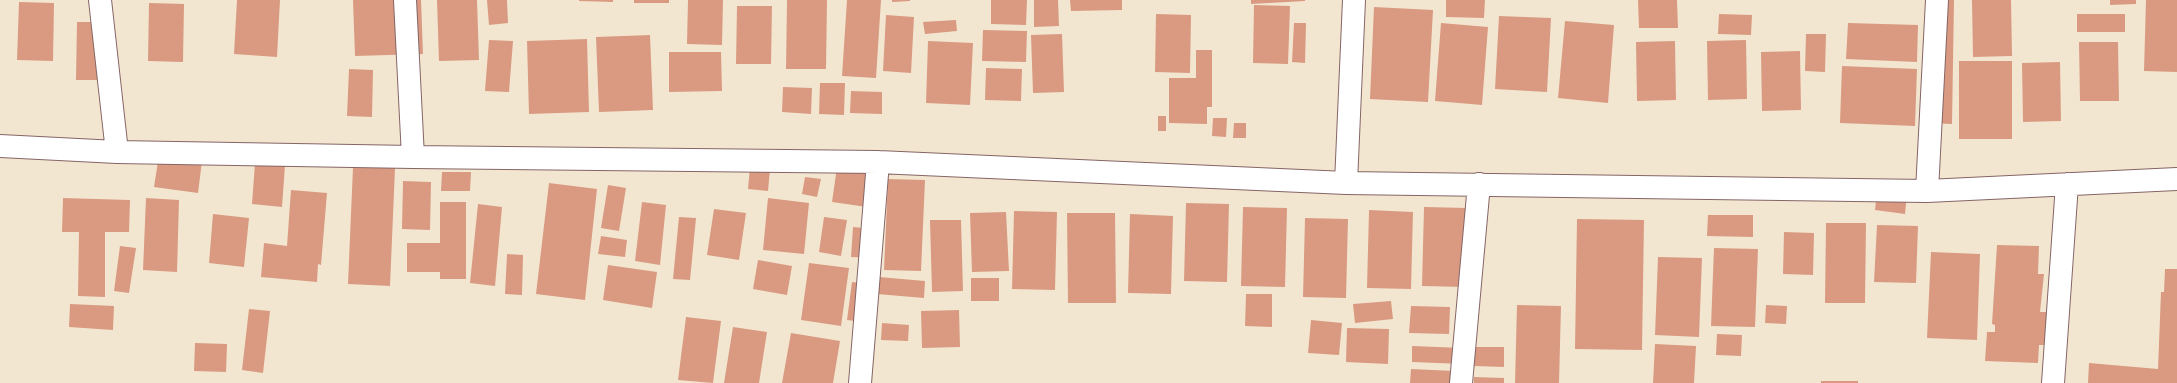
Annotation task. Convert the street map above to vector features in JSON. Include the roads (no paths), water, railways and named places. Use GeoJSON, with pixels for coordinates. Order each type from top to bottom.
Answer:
{"type":"FeatureCollection","features":[{"type":"Feature","properties":{"kind":"street"},"geometry":{"type":"LineString","coordinates":[[100,0],[117,152]]}},
{"type":"Feature","properties":{"kind":"street"},"geometry":{"type":"LineString","coordinates":[[406,0],[413,157]]}},
{"type":"Feature","properties":{"kind":"street"},"geometry":{"type":"LineString","coordinates":[[1346,183],[1354,0]]}},
{"type":"Feature","properties":{"kind":"street"},"geometry":{"type":"LineString","coordinates":[[1927,191],[1937,0]]}},
{"type":"Feature","properties":{"kind":"street"},"geometry":{"type":"LineString","coordinates":[[0,146],[117,152],[878,162],[1346,183],[1927,191],[2177,179]]}},
{"type":"Feature","properties":{"kind":"street"},"geometry":{"type":"LineString","coordinates":[[860,383],[878,162]]}},
{"type":"Feature","properties":{"kind":"street"},"geometry":{"type":"LineString","coordinates":[[1461,383],[1479,184]]}},
{"type":"Feature","properties":{"kind":"street"},"geometry":{"type":"LineString","coordinates":[[2053,383],[2067,184]]}}]}
